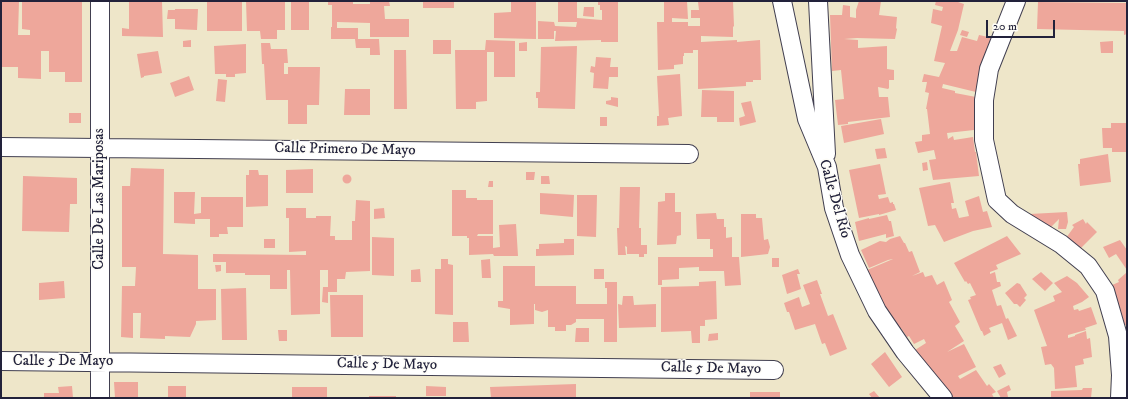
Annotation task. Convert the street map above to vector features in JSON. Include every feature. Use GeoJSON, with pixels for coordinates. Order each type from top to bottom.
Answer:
{"type":"FeatureCollection","features":[{"type":"Feature","properties":{"kind":"street","name":"Calle De Las Mariposas"},"geometry":{"type":"LineString","coordinates":[[100,1],[100,398]]}},
{"type":"Feature","properties":{"kind":"street","name":"Calle Del Río"},"geometry":{"type":"LineString","coordinates":[[782,1],[807,119],[827,167],[834,208],[850,255],[877,311],[905,352],[943,398]]}},
{"type":"Feature","properties":{"kind":"street"},"geometry":{"type":"LineString","coordinates":[[818,1],[827,167]]}},
{"type":"Feature","properties":{"kind":"street"},"geometry":{"type":"LineString","coordinates":[[1016,1],[989,69],[984,100],[984,140],[997,200],[1012,214],[1060,244],[1088,266],[1105,291],[1118,336],[1121,375],[1120,398]]}},
{"type":"Feature","properties":{"kind":"street","name":"Calle Primero De Mayo"},"geometry":{"type":"LineString","coordinates":[[1,147],[689,154]]}},
{"type":"Feature","properties":{"kind":"street","name":"Calle 5 De Mayo"},"geometry":{"type":"LineString","coordinates":[[1,361],[774,370]]}},
{"type":"Feature","properties":{"kind":"building"},"geometry":{"type":"Polygon","coordinates":[[[1,1],[19,1],[18,35],[30,35],[30,30],[22,29],[22,1],[82,1],[82,82],[65,82],[65,72],[49,72],[49,51],[41,51],[41,79],[18,78],[18,67],[1,67],[1,1]]]}},
{"type":"Feature","properties":{"kind":"building"},"geometry":{"type":"Polygon","coordinates":[[[129,1],[162,1],[163,37],[122,36],[122,28],[129,29],[129,1]]]}},
{"type":"Feature","properties":{"kind":"building"},"geometry":{"type":"Polygon","coordinates":[[[207,1],[242,1],[242,31],[207,31],[207,1]]]}},
{"type":"Feature","properties":{"kind":"building"},"geometry":{"type":"Polygon","coordinates":[[[246,1],[285,1],[285,30],[277,30],[277,39],[261,39],[260,31],[247,31],[246,1]]]}},
{"type":"Feature","properties":{"kind":"building"},"geometry":{"type":"Polygon","coordinates":[[[328,1],[353,1],[353,4],[370,4],[370,1],[389,1],[390,6],[384,6],[385,19],[409,19],[409,37],[370,37],[370,23],[337,22],[337,28],[358,28],[358,39],[379,39],[380,55],[370,55],[370,48],[356,48],[355,39],[331,39],[332,5],[328,5],[328,1]]]}},
{"type":"Feature","properties":{"kind":"building"},"geometry":{"type":"Polygon","coordinates":[[[423,1],[454,1],[454,8],[423,8],[423,1]]]}},
{"type":"Feature","properties":{"kind":"building"},"geometry":{"type":"Polygon","coordinates":[[[511,1],[536,1],[536,39],[494,38],[494,13],[511,12],[511,1]]]}},
{"type":"Feature","properties":{"kind":"building"},"geometry":{"type":"Polygon","coordinates":[[[558,1],[577,1],[577,18],[602,20],[602,10],[600,10],[598,1],[618,1],[618,42],[601,42],[601,40],[555,41],[556,31],[554,31],[554,39],[538,39],[538,21],[554,22],[555,26],[576,27],[577,22],[558,22],[558,1]]]}},
{"type":"Feature","properties":{"kind":"building"},"geometry":{"type":"Polygon","coordinates":[[[664,1],[687,1],[688,19],[672,18],[672,22],[688,22],[688,26],[700,26],[700,18],[691,18],[691,10],[699,10],[698,2],[733,1],[733,37],[701,36],[701,42],[737,40],[737,42],[760,40],[761,80],[746,82],[746,86],[698,89],[698,50],[693,50],[693,53],[684,53],[683,64],[674,65],[674,69],[658,70],[657,22],[664,22],[664,1]]]}},
{"type":"Feature","properties":{"kind":"building"},"geometry":{"type":"Polygon","coordinates":[[[859,1],[881,1],[879,15],[897,17],[895,39],[844,39],[858,40],[858,48],[887,46],[887,69],[894,70],[894,80],[889,80],[888,89],[878,87],[879,97],[888,97],[890,117],[848,122],[848,124],[838,125],[835,100],[844,99],[841,70],[832,71],[830,15],[842,15],[843,5],[850,6],[850,17],[856,18],[856,10],[859,1]]]}},
{"type":"Feature","properties":{"kind":"building"},"geometry":{"type":"Polygon","coordinates":[[[936,1],[955,1],[964,4],[958,30],[950,51],[957,51],[962,37],[977,41],[979,35],[993,38],[976,92],[943,84],[942,88],[955,91],[955,93],[976,97],[974,130],[947,133],[948,139],[953,136],[954,140],[973,137],[979,176],[933,180],[929,160],[936,159],[934,150],[918,153],[915,142],[922,141],[922,135],[930,134],[926,109],[929,93],[925,92],[927,82],[922,82],[924,74],[939,77],[945,63],[934,61],[942,26],[931,23],[933,9],[942,11],[943,7],[935,5],[936,1]]]}},
{"type":"Feature","properties":{"kind":"building"},"geometry":{"type":"Polygon","coordinates":[[[291,2],[309,2],[309,30],[291,30],[291,2]]]}},
{"type":"Feature","properties":{"kind":"building"},"geometry":{"type":"Polygon","coordinates":[[[1038,2],[1127,3],[1127,34],[1124,35],[1124,31],[1037,29],[1038,2]]]}},
{"type":"Feature","properties":{"kind":"building"},"geometry":{"type":"Polygon","coordinates":[[[584,7],[594,7],[594,17],[583,16],[584,7]]]}},
{"type":"Feature","properties":{"kind":"building"},"geometry":{"type":"Polygon","coordinates":[[[198,9],[197,30],[175,29],[175,19],[167,19],[168,10],[198,9]]]}},
{"type":"Feature","properties":{"kind":"building"},"geometry":{"type":"Polygon","coordinates":[[[962,30],[969,32],[967,37],[960,35],[962,30]]]}},
{"type":"Feature","properties":{"kind":"building"},"geometry":{"type":"Polygon","coordinates":[[[191,40],[191,47],[183,47],[183,41],[191,40]]]}},
{"type":"Feature","properties":{"kind":"building"},"geometry":{"type":"Polygon","coordinates":[[[433,40],[451,40],[451,54],[433,54],[433,40]]]}},
{"type":"Feature","properties":{"kind":"building"},"geometry":{"type":"Polygon","coordinates":[[[486,40],[515,41],[515,77],[494,77],[494,52],[487,52],[487,101],[476,102],[476,109],[456,109],[455,50],[485,50],[486,40]]]}},
{"type":"Feature","properties":{"kind":"building"},"geometry":{"type":"Polygon","coordinates":[[[1113,41],[1113,53],[1101,53],[1100,42],[1113,41]]]}},
{"type":"Feature","properties":{"kind":"building"},"geometry":{"type":"Polygon","coordinates":[[[527,42],[527,51],[519,51],[519,43],[527,42]]]}},
{"type":"Feature","properties":{"kind":"building"},"geometry":{"type":"Polygon","coordinates":[[[261,43],[270,43],[271,49],[287,49],[288,63],[284,63],[284,74],[288,74],[288,67],[320,67],[319,105],[307,105],[307,124],[288,124],[288,100],[266,100],[261,43]]]}},
{"type":"Feature","properties":{"kind":"building"},"geometry":{"type":"Polygon","coordinates":[[[246,44],[246,73],[235,74],[235,77],[226,77],[226,74],[215,74],[214,46],[246,44]]]}},
{"type":"Feature","properties":{"kind":"building"},"geometry":{"type":"Polygon","coordinates":[[[577,46],[575,109],[538,108],[538,98],[536,98],[536,92],[540,92],[541,47],[577,46]]]}},
{"type":"Feature","properties":{"kind":"building"},"geometry":{"type":"Polygon","coordinates":[[[394,50],[406,50],[407,109],[394,109],[394,50]]]}},
{"type":"Feature","properties":{"kind":"building"},"geometry":{"type":"Polygon","coordinates":[[[158,51],[162,73],[144,76],[141,78],[137,54],[158,51]]]}},
{"type":"Feature","properties":{"kind":"building"},"geometry":{"type":"Polygon","coordinates":[[[596,57],[611,58],[610,67],[618,67],[618,77],[609,77],[608,89],[593,88],[594,73],[590,72],[591,66],[595,67],[596,57]]]}},
{"type":"Feature","properties":{"kind":"building"},"geometry":{"type":"Polygon","coordinates":[[[680,74],[682,116],[668,118],[669,125],[657,126],[657,116],[659,116],[657,76],[680,74]]]}},
{"type":"Feature","properties":{"kind":"building"},"geometry":{"type":"Polygon","coordinates":[[[189,76],[194,90],[175,97],[170,83],[189,76]]]}},
{"type":"Feature","properties":{"kind":"building"},"geometry":{"type":"Polygon","coordinates":[[[218,79],[227,80],[225,102],[216,101],[218,79]]]}},
{"type":"Feature","properties":{"kind":"building"},"geometry":{"type":"Polygon","coordinates":[[[345,89],[370,89],[370,115],[344,115],[345,89]]]}},
{"type":"Feature","properties":{"kind":"building"},"geometry":{"type":"Polygon","coordinates":[[[702,90],[734,91],[734,122],[717,122],[717,117],[701,117],[702,90]]]}},
{"type":"Feature","properties":{"kind":"building"},"geometry":{"type":"Polygon","coordinates":[[[611,97],[618,98],[618,107],[606,104],[606,101],[611,100],[611,97]]]}},
{"type":"Feature","properties":{"kind":"building"},"geometry":{"type":"Polygon","coordinates":[[[751,101],[756,122],[740,126],[739,118],[745,116],[741,103],[751,101]]]}},
{"type":"Feature","properties":{"kind":"building"},"geometry":{"type":"Polygon","coordinates":[[[69,113],[81,113],[81,123],[69,123],[69,113]]]}},
{"type":"Feature","properties":{"kind":"building"},"geometry":{"type":"Polygon","coordinates":[[[600,117],[607,117],[607,126],[600,126],[600,117]]]}},
{"type":"Feature","properties":{"kind":"building"},"geometry":{"type":"Polygon","coordinates":[[[881,119],[884,134],[844,143],[841,126],[881,119]]]}},
{"type":"Feature","properties":{"kind":"building"},"geometry":{"type":"Polygon","coordinates":[[[1111,123],[1127,123],[1127,152],[1112,152],[1112,148],[1103,148],[1102,128],[1111,128],[1111,123]]]}},
{"type":"Feature","properties":{"kind":"building"},"geometry":{"type":"Polygon","coordinates":[[[885,148],[887,158],[877,159],[875,149],[885,148]]]}},
{"type":"Feature","properties":{"kind":"building"},"geometry":{"type":"Polygon","coordinates":[[[1108,154],[1111,182],[1080,186],[1078,164],[1080,164],[1080,159],[1108,154]]]}},
{"type":"Feature","properties":{"kind":"building"},"geometry":{"type":"Polygon","coordinates":[[[927,162],[928,170],[923,171],[922,163],[927,162]]]}},
{"type":"Feature","properties":{"kind":"building"},"geometry":{"type":"Polygon","coordinates":[[[880,164],[886,194],[878,195],[879,199],[888,197],[890,203],[893,202],[896,210],[879,215],[859,218],[849,170],[880,164]]]}},
{"type":"Feature","properties":{"kind":"building"},"geometry":{"type":"Polygon","coordinates":[[[131,168],[164,169],[163,254],[198,255],[198,289],[216,289],[216,320],[196,321],[190,337],[165,336],[165,339],[140,338],[141,313],[133,313],[133,338],[121,337],[122,286],[135,286],[136,267],[122,267],[122,186],[130,186],[131,168]]]}},
{"type":"Feature","properties":{"kind":"building"},"geometry":{"type":"Polygon","coordinates":[[[313,169],[313,193],[286,193],[286,170],[313,169]]]}},
{"type":"Feature","properties":{"kind":"building"},"geometry":{"type":"Polygon","coordinates":[[[249,170],[258,170],[259,175],[268,175],[268,206],[246,207],[246,175],[249,175],[249,170]]]}},
{"type":"Feature","properties":{"kind":"building"},"geometry":{"type":"Polygon","coordinates":[[[526,172],[535,172],[534,180],[526,180],[526,172]]]}},
{"type":"Feature","properties":{"kind":"building"},"geometry":{"type":"Polygon","coordinates":[[[345,175],[349,175],[351,179],[349,183],[345,183],[343,181],[343,177],[345,175]]]}},
{"type":"Feature","properties":{"kind":"building"},"geometry":{"type":"Polygon","coordinates":[[[23,176],[77,178],[77,204],[70,204],[69,232],[22,231],[23,176]]]}},
{"type":"Feature","properties":{"kind":"building"},"geometry":{"type":"Polygon","coordinates":[[[541,176],[549,176],[550,184],[541,184],[541,176]]]}},
{"type":"Feature","properties":{"kind":"building"},"geometry":{"type":"Polygon","coordinates":[[[489,181],[493,181],[493,187],[488,187],[489,181]]]}},
{"type":"Feature","properties":{"kind":"building"},"geometry":{"type":"Polygon","coordinates":[[[950,182],[954,203],[951,203],[952,209],[956,208],[959,218],[969,216],[965,201],[979,196],[983,212],[987,211],[992,227],[973,231],[944,242],[935,225],[928,226],[919,188],[950,182]]]}},
{"type":"Feature","properties":{"kind":"building"},"geometry":{"type":"Polygon","coordinates":[[[620,187],[640,187],[639,228],[641,228],[641,245],[647,245],[647,254],[644,254],[644,257],[639,257],[639,254],[627,254],[627,247],[625,246],[626,255],[618,255],[617,228],[619,228],[620,187]]]}},
{"type":"Feature","properties":{"kind":"building"},"geometry":{"type":"Polygon","coordinates":[[[452,190],[466,190],[466,198],[493,200],[493,234],[478,234],[477,236],[493,236],[493,248],[500,247],[499,225],[516,224],[518,256],[494,256],[493,254],[469,255],[469,238],[467,238],[467,236],[452,236],[452,190]]]}},
{"type":"Feature","properties":{"kind":"building"},"geometry":{"type":"Polygon","coordinates":[[[174,192],[195,192],[194,214],[201,213],[201,197],[243,197],[243,227],[227,227],[228,234],[219,234],[219,237],[210,237],[210,219],[195,219],[195,224],[174,223],[174,192]]]}},
{"type":"Feature","properties":{"kind":"building"},"geometry":{"type":"Polygon","coordinates":[[[540,193],[574,195],[573,217],[540,214],[540,193]]]}},
{"type":"Feature","properties":{"kind":"building"},"geometry":{"type":"Polygon","coordinates":[[[665,193],[675,193],[675,212],[681,212],[681,235],[677,236],[676,244],[657,245],[658,202],[665,201],[665,193]]]}},
{"type":"Feature","properties":{"kind":"building"},"geometry":{"type":"Polygon","coordinates":[[[577,195],[597,195],[596,237],[577,236],[577,195]]]}},
{"type":"Feature","properties":{"kind":"building"},"geometry":{"type":"Polygon","coordinates":[[[356,200],[370,201],[370,271],[346,272],[345,279],[337,279],[337,292],[328,292],[328,303],[322,302],[323,287],[328,287],[328,270],[320,270],[320,314],[291,315],[290,270],[287,270],[287,289],[270,289],[270,275],[226,273],[226,262],[213,262],[213,254],[306,255],[306,251],[289,252],[289,218],[286,218],[286,208],[306,208],[306,218],[331,216],[330,236],[335,236],[335,240],[352,240],[352,221],[355,221],[356,200]]]}},
{"type":"Feature","properties":{"kind":"building"},"geometry":{"type":"Polygon","coordinates":[[[384,208],[385,218],[374,219],[374,209],[384,208]]]}},
{"type":"Feature","properties":{"kind":"building"},"geometry":{"type":"Polygon","coordinates":[[[1067,212],[1068,222],[1066,229],[1058,229],[1059,219],[1049,229],[1032,223],[1030,214],[1067,212]]]}},
{"type":"Feature","properties":{"kind":"building"},"geometry":{"type":"Polygon","coordinates":[[[716,213],[717,219],[724,219],[726,238],[732,237],[732,257],[739,257],[741,285],[725,286],[724,271],[699,271],[699,267],[679,268],[679,279],[662,280],[662,285],[658,285],[658,257],[713,257],[713,249],[710,249],[710,239],[697,239],[696,214],[716,213]]]}},
{"type":"Feature","properties":{"kind":"building"},"geometry":{"type":"Polygon","coordinates":[[[741,214],[756,214],[756,218],[762,218],[764,240],[768,239],[770,247],[768,254],[741,257],[741,214]]]}},
{"type":"Feature","properties":{"kind":"building"},"geometry":{"type":"Polygon","coordinates":[[[887,215],[889,221],[891,221],[894,236],[886,238],[886,234],[859,241],[855,222],[887,215]]]}},
{"type":"Feature","properties":{"kind":"building"},"geometry":{"type":"Polygon","coordinates":[[[1083,219],[1086,224],[1087,222],[1097,232],[1080,249],[1066,238],[1074,227],[1072,225],[1083,219]]]}},
{"type":"Feature","properties":{"kind":"building"},"geometry":{"type":"Polygon","coordinates":[[[900,236],[909,252],[912,251],[920,272],[912,276],[923,272],[925,277],[932,275],[937,285],[944,281],[952,300],[949,302],[960,322],[955,326],[964,341],[947,352],[964,344],[976,367],[958,376],[960,379],[976,370],[987,386],[989,384],[996,392],[992,394],[994,398],[947,398],[915,350],[926,343],[924,339],[914,344],[901,328],[895,331],[867,270],[893,259],[869,268],[861,250],[880,241],[886,242],[900,236]]]}},
{"type":"Feature","properties":{"kind":"building"},"geometry":{"type":"Polygon","coordinates":[[[1007,236],[1021,254],[996,265],[998,269],[990,272],[990,274],[995,272],[997,282],[1000,282],[1001,286],[992,290],[997,306],[1001,305],[1006,319],[1008,318],[1017,336],[1008,340],[1002,323],[989,328],[991,332],[984,336],[968,300],[971,299],[970,297],[976,295],[970,283],[968,284],[966,281],[965,282],[954,263],[1007,236]]]}},
{"type":"Feature","properties":{"kind":"building"},"geometry":{"type":"Polygon","coordinates":[[[372,237],[394,238],[394,276],[372,275],[372,237]]]}},
{"type":"Feature","properties":{"kind":"building"},"geometry":{"type":"Polygon","coordinates":[[[264,239],[275,239],[275,248],[264,248],[264,239]]]}},
{"type":"Feature","properties":{"kind":"building"},"geometry":{"type":"Polygon","coordinates":[[[564,239],[574,239],[574,255],[536,256],[536,249],[539,249],[539,244],[564,243],[564,239]]]}},
{"type":"Feature","properties":{"kind":"building"},"geometry":{"type":"Polygon","coordinates":[[[1120,240],[1127,250],[1127,270],[1116,254],[1109,258],[1103,247],[1120,240]]]}},
{"type":"Feature","properties":{"kind":"building"},"geometry":{"type":"Polygon","coordinates":[[[772,258],[779,258],[779,267],[772,267],[772,258]]]}},
{"type":"Feature","properties":{"kind":"building"},"geometry":{"type":"Polygon","coordinates":[[[441,259],[448,259],[448,264],[453,265],[453,315],[435,314],[435,269],[441,269],[441,259]]]}},
{"type":"Feature","properties":{"kind":"building"},"geometry":{"type":"Polygon","coordinates":[[[490,259],[491,278],[482,278],[481,260],[490,259]]]}},
{"type":"Feature","properties":{"kind":"building"},"geometry":{"type":"Polygon","coordinates":[[[215,265],[221,265],[221,271],[216,272],[215,265]]]}},
{"type":"Feature","properties":{"kind":"building"},"geometry":{"type":"Polygon","coordinates":[[[503,266],[535,266],[535,286],[576,286],[576,304],[607,304],[607,288],[605,288],[605,282],[617,282],[617,342],[604,342],[604,319],[576,319],[576,322],[571,325],[566,325],[566,331],[555,331],[555,327],[548,327],[548,310],[542,312],[535,310],[535,304],[534,324],[510,325],[510,309],[498,307],[498,301],[503,301],[503,266]]]}},
{"type":"Feature","properties":{"kind":"building"},"geometry":{"type":"Polygon","coordinates":[[[420,269],[421,282],[411,282],[411,270],[420,269]]]}},
{"type":"Feature","properties":{"kind":"building"},"geometry":{"type":"Polygon","coordinates":[[[594,269],[604,269],[604,279],[594,279],[594,269]]]}},
{"type":"Feature","properties":{"kind":"building"},"geometry":{"type":"Polygon","coordinates":[[[798,269],[800,274],[797,274],[801,289],[787,294],[782,275],[798,269]]]}},
{"type":"Feature","properties":{"kind":"building"},"geometry":{"type":"Polygon","coordinates":[[[1041,272],[1053,283],[1045,291],[1032,279],[1041,272]]]}},
{"type":"Feature","properties":{"kind":"building"},"geometry":{"type":"Polygon","coordinates":[[[1126,273],[1127,325],[1124,325],[1110,286],[1119,282],[1118,280],[1126,273]]]}},
{"type":"Feature","properties":{"kind":"building"},"geometry":{"type":"Polygon","coordinates":[[[1067,276],[1077,283],[1089,297],[1073,306],[1074,310],[1078,309],[1079,311],[1091,307],[1097,324],[1085,328],[1086,330],[1068,335],[1068,338],[1086,331],[1087,339],[1090,338],[1092,357],[1083,359],[1084,364],[1075,366],[1077,387],[1055,389],[1054,368],[1051,364],[1045,365],[1041,347],[1047,346],[1034,310],[1055,301],[1053,296],[1062,292],[1054,283],[1067,276]]]}},
{"type":"Feature","properties":{"kind":"building"},"geometry":{"type":"Polygon","coordinates":[[[817,280],[822,294],[820,294],[828,316],[833,314],[847,349],[830,356],[825,343],[822,344],[815,324],[795,330],[789,312],[787,312],[784,303],[799,297],[802,307],[810,304],[803,285],[817,280]]]}},
{"type":"Feature","properties":{"kind":"building"},"geometry":{"type":"Polygon","coordinates":[[[64,281],[65,298],[39,300],[39,283],[64,281]]]}},
{"type":"Feature","properties":{"kind":"building"},"geometry":{"type":"Polygon","coordinates":[[[716,281],[717,319],[705,320],[705,326],[700,326],[700,343],[692,343],[691,331],[661,332],[661,287],[699,286],[699,282],[716,281]]]}},
{"type":"Feature","properties":{"kind":"building"},"geometry":{"type":"Polygon","coordinates":[[[1017,283],[1020,284],[1027,295],[1024,298],[1026,300],[1020,307],[1017,304],[1014,304],[1005,293],[1017,283]]]}},
{"type":"Feature","properties":{"kind":"building"},"geometry":{"type":"Polygon","coordinates":[[[246,288],[247,340],[222,340],[221,289],[246,288]]]}},
{"type":"Feature","properties":{"kind":"building"},"geometry":{"type":"Polygon","coordinates":[[[330,295],[363,295],[363,337],[331,337],[330,295]]]}},
{"type":"Feature","properties":{"kind":"building"},"geometry":{"type":"Polygon","coordinates":[[[623,296],[633,296],[634,305],[656,304],[656,327],[619,328],[618,304],[622,305],[623,296]]]}},
{"type":"Feature","properties":{"kind":"building"},"geometry":{"type":"Polygon","coordinates":[[[453,322],[468,322],[469,342],[453,342],[453,322]]]}},
{"type":"Feature","properties":{"kind":"building"},"geometry":{"type":"Polygon","coordinates":[[[576,328],[589,328],[589,342],[575,342],[576,328]]]}},
{"type":"Feature","properties":{"kind":"building"},"geometry":{"type":"Polygon","coordinates":[[[278,330],[287,330],[287,341],[279,341],[278,330]]]}},
{"type":"Feature","properties":{"kind":"building"},"geometry":{"type":"Polygon","coordinates":[[[718,333],[718,340],[708,341],[709,334],[718,333]]]}},
{"type":"Feature","properties":{"kind":"building"},"geometry":{"type":"Polygon","coordinates":[[[885,352],[902,377],[889,387],[871,364],[885,352]]]}},
{"type":"Feature","properties":{"kind":"building"},"geometry":{"type":"Polygon","coordinates":[[[1001,364],[1006,374],[999,378],[993,367],[1001,364]]]}},
{"type":"Feature","properties":{"kind":"building"},"geometry":{"type":"Polygon","coordinates":[[[114,382],[138,382],[138,398],[115,398],[114,382]]]}},
{"type":"Feature","properties":{"kind":"building"},"geometry":{"type":"Polygon","coordinates":[[[576,384],[576,398],[491,398],[490,387],[576,384]]]}},
{"type":"Feature","properties":{"kind":"building"},"geometry":{"type":"Polygon","coordinates":[[[1009,385],[1011,390],[1007,392],[1008,397],[1001,398],[997,391],[1009,385]]]}},
{"type":"Feature","properties":{"kind":"building"},"geometry":{"type":"Polygon","coordinates":[[[72,386],[73,398],[44,398],[44,393],[59,393],[58,387],[72,386]]]}},
{"type":"Feature","properties":{"kind":"building"},"geometry":{"type":"Polygon","coordinates":[[[168,386],[186,386],[186,398],[168,398],[168,386]]]}},
{"type":"Feature","properties":{"kind":"building"},"geometry":{"type":"Polygon","coordinates":[[[426,386],[446,387],[446,396],[426,396],[426,386]]]}},
{"type":"Feature","properties":{"kind":"building"},"geometry":{"type":"Polygon","coordinates":[[[292,387],[327,387],[327,398],[292,398],[292,387]]]}},
{"type":"Feature","properties":{"kind":"building"},"geometry":{"type":"Polygon","coordinates":[[[1083,388],[1092,388],[1091,398],[1051,398],[1051,391],[1082,390],[1083,388]]]}},
{"type":"Feature","properties":{"kind":"building"},"geometry":{"type":"Polygon","coordinates":[[[874,391],[880,398],[872,398],[869,394],[874,391]]]}},
{"type":"Feature","properties":{"kind":"building"},"geometry":{"type":"Polygon","coordinates":[[[750,392],[780,392],[780,398],[750,398],[750,392]]]}},
{"type":"Feature","properties":{"kind":"building"},"geometry":{"type":"Polygon","coordinates":[[[369,396],[396,396],[396,398],[369,398],[369,396]]]}}]}
